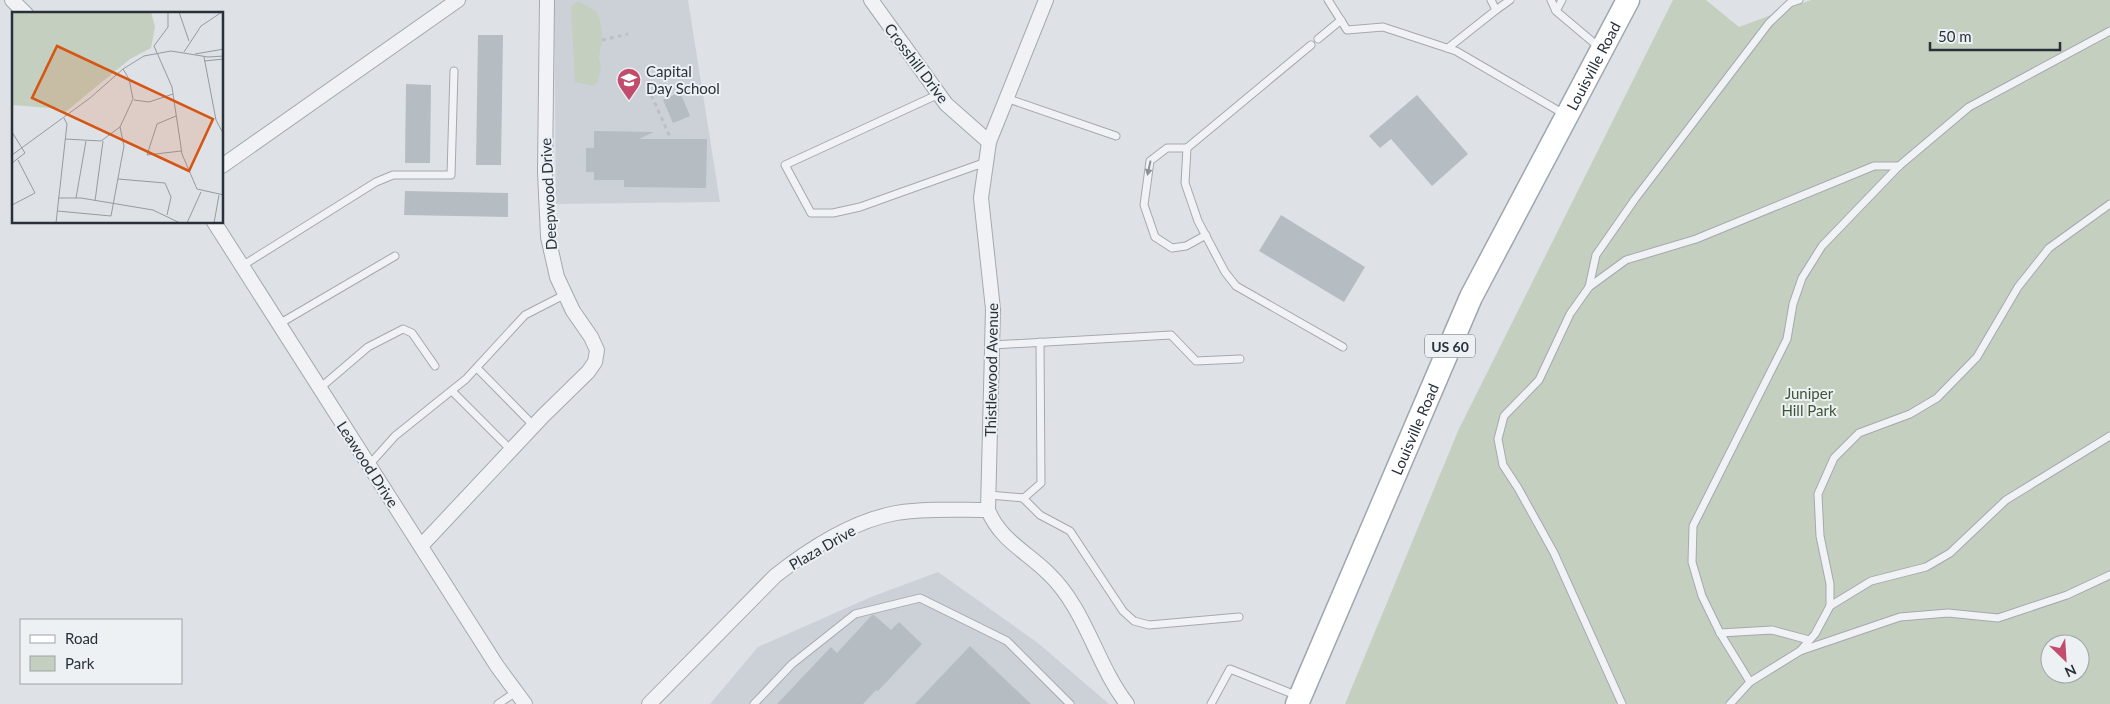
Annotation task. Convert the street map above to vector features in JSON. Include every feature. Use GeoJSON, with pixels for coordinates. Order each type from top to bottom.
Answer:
{"type":"FeatureCollection","features":[{"type":"Feature","properties":{"kind":"main road","name":"Louisville Road"},"geometry":{"type":"LineString","coordinates":[[1299,700],[1471,297],[1628,0]]}},
{"type":"Feature","properties":{"kind":"street"},"geometry":{"type":"LineString","coordinates":[[12,0],[24,12]]}},
{"type":"Feature","properties":{"kind":"street"},"geometry":{"type":"LineString","coordinates":[[224,165],[458,0]]}},
{"type":"Feature","properties":{"kind":"street","name":"Deepwood Drive"},"geometry":{"type":"LineString","coordinates":[[421,546],[534,426],[588,372],[595,362],[596,350],[592,337],[564,295],[551,257],[546,216],[547,0]]}},
{"type":"Feature","properties":{"kind":"street","name":"Crosshill Drive"},"geometry":{"type":"LineString","coordinates":[[871,0],[946,104],[989,142]]}},
{"type":"Feature","properties":{"kind":"street","name":"Thistlewood Avenue"},"geometry":{"type":"LineString","coordinates":[[1046,0],[989,142],[981,198],[993,309],[988,510],[995,526],[1005,538],[1050,574],[1064,591],[1127,704]]}},
{"type":"Feature","properties":{"kind":"street","name":"Leawood Drive"},"geometry":{"type":"LineString","coordinates":[[215,224],[524,704]]}},
{"type":"Feature","properties":{"kind":"street","name":"Plaza Drive"},"geometry":{"type":"LineString","coordinates":[[648,704],[775,576],[796,559],[860,525],[896,513],[932,510],[988,510]]}},
{"type":"Feature","properties":{"kind":"lane"},"geometry":{"type":"LineString","coordinates":[[1328,0],[1347,30],[1382,28],[1456,51],[1566,116]]}},
{"type":"Feature","properties":{"kind":"lane"},"geometry":{"type":"LineString","coordinates":[[1491,0],[1496,10]]}},
{"type":"Feature","properties":{"kind":"lane"},"geometry":{"type":"LineString","coordinates":[[1448,48],[1510,0]]}},
{"type":"Feature","properties":{"kind":"lane"},"geometry":{"type":"LineString","coordinates":[[1551,0],[1556,11],[1601,49]]}},
{"type":"Feature","properties":{"kind":"lane"},"geometry":{"type":"LineString","coordinates":[[1556,11],[1562,0]]}},
{"type":"Feature","properties":{"kind":"lane"},"geometry":{"type":"LineString","coordinates":[[1589,287],[1596,255],[1635,199],[1769,23],[1790,3],[1799,0]]}},
{"type":"Feature","properties":{"kind":"lane"},"geometry":{"type":"LineString","coordinates":[[1318,39],[1341,20]]}},
{"type":"Feature","properties":{"kind":"lane"},"geometry":{"type":"LineString","coordinates":[[1750,682],[1720,633],[1702,596],[1692,562],[1693,526],[1787,339],[1793,304],[1802,278],[1822,246],[1899,166],[1969,107],[2110,31]]}},
{"type":"Feature","properties":{"kind":"lane"},"geometry":{"type":"LineString","coordinates":[[1206,235],[1186,246],[1172,248],[1155,237],[1144,205],[1150,161],[1167,148],[1187,148],[1311,45]]}},
{"type":"Feature","properties":{"kind":"lane"},"geometry":{"type":"LineString","coordinates":[[242,266],[376,182],[393,175],[451,174],[454,71]]}},
{"type":"Feature","properties":{"kind":"lane"},"geometry":{"type":"LineString","coordinates":[[939,94],[786,165],[811,213],[832,213],[860,207],[986,162]]}},
{"type":"Feature","properties":{"kind":"lane"},"geometry":{"type":"LineString","coordinates":[[1006,98],[1116,136]]}},
{"type":"Feature","properties":{"kind":"lane"},"geometry":{"type":"LineString","coordinates":[[1187,148],[1185,183],[1198,222],[1225,272],[1236,286],[1343,347]]}},
{"type":"Feature","properties":{"kind":"lane"},"geometry":{"type":"LineString","coordinates":[[1622,704],[1554,553],[1503,465],[1498,439],[1504,416],[1539,380],[1570,314],[1589,287],[1626,260],[1696,239],[1874,166],[1899,166]]}},
{"type":"Feature","properties":{"kind":"lane"},"geometry":{"type":"LineString","coordinates":[[1830,606],[1830,584],[1820,536],[1818,494],[1834,458],[1859,433],[1910,414],[1937,398],[1977,357],[2018,287],[2049,248],[2110,204]]}},
{"type":"Feature","properties":{"kind":"lane"},"geometry":{"type":"LineString","coordinates":[[279,324],[395,256]]}},
{"type":"Feature","properties":{"kind":"lane"},"geometry":{"type":"LineString","coordinates":[[370,465],[395,436],[452,391],[477,368],[524,315],[564,295]]}},
{"type":"Feature","properties":{"kind":"lane"},"geometry":{"type":"LineString","coordinates":[[320,388],[368,347],[403,328],[412,333],[435,366]]}},
{"type":"Feature","properties":{"kind":"lane"},"geometry":{"type":"LineString","coordinates":[[992,345],[1171,335],[1196,361],[1240,359]]}},
{"type":"Feature","properties":{"kind":"lane"},"geometry":{"type":"LineString","coordinates":[[1023,498],[1041,483],[1040,342]]}},
{"type":"Feature","properties":{"kind":"lane"},"geometry":{"type":"LineString","coordinates":[[477,368],[534,426]]}},
{"type":"Feature","properties":{"kind":"lane"},"geometry":{"type":"LineString","coordinates":[[452,391],[512,451]]}},
{"type":"Feature","properties":{"kind":"lane"},"geometry":{"type":"LineString","coordinates":[[1800,651],[1830,606],[1871,581],[1926,567],[1950,553],[2006,500],[2110,436]]}},
{"type":"Feature","properties":{"kind":"lane"},"geometry":{"type":"LineString","coordinates":[[988,495],[1023,498],[1040,515],[1070,531],[1123,610],[1134,621],[1149,625],[1239,617]]}},
{"type":"Feature","properties":{"kind":"lane"},"geometry":{"type":"LineString","coordinates":[[1730,704],[1750,682],[1800,651],[1900,618],[1948,613],[1998,618],[2067,596],[2110,575]]}},
{"type":"Feature","properties":{"kind":"lane"},"geometry":{"type":"LineString","coordinates":[[754,704],[792,664],[855,614],[920,598],[1008,641],[1070,704]]}},
{"type":"Feature","properties":{"kind":"lane"},"geometry":{"type":"LineString","coordinates":[[1720,633],[1772,630],[1809,640]]}},
{"type":"Feature","properties":{"kind":"lane"},"geometry":{"type":"LineString","coordinates":[[1211,704],[1230,669],[1299,700]]}},
{"type":"Feature","properties":{"kind":"lane"},"geometry":{"type":"LineString","coordinates":[[498,704],[516,692]]}},
{"type":"Feature","properties":{"kind":"path"},"geometry":{"type":"LineString","coordinates":[[602,40],[628,34]]}},
{"type":"Feature","properties":{"kind":"path"},"geometry":{"type":"LineString","coordinates":[[648,88],[671,139]]}},
{"type":"Feature","properties":{"kind":"shaded area","name":"Capital Day School"},"geometry":{"type":"Polygon","coordinates":[[[554,0],[688,0],[720,202],[556,204],[554,0]]]}},
{"type":"Feature","properties":{"kind":"shaded area"},"geometry":{"type":"Polygon","coordinates":[[[938,572],[1038,643],[1109,704],[710,704],[758,647],[871,597],[938,572]]]}},
{"type":"Feature","properties":{"kind":"green space","name":"Juniper Hill Park"},"geometry":{"type":"Polygon","coordinates":[[[1673,0],[1706,0],[1739,27],[1811,0],[2110,0],[2110,704],[1345,704],[1458,431],[1673,0]]]}},
{"type":"Feature","properties":{"kind":"green space"},"geometry":{"type":"Polygon","coordinates":[[[578,1],[596,11],[600,20],[602,40],[599,57],[601,67],[598,82],[593,86],[575,82],[571,7],[578,1]]]}},
{"type":"Feature","properties":{"kind":"building"},"geometry":{"type":"Polygon","coordinates":[[[478,35],[503,35],[501,165],[476,165],[478,35]]]}},
{"type":"Feature","properties":{"kind":"building"},"geometry":{"type":"Polygon","coordinates":[[[406,84],[431,85],[430,163],[405,163],[406,84]]]}},
{"type":"Feature","properties":{"kind":"building"},"geometry":{"type":"Polygon","coordinates":[[[680,92],[690,116],[673,123],[663,100],[680,92]]]}},
{"type":"Feature","properties":{"kind":"building"},"geometry":{"type":"Polygon","coordinates":[[[1417,95],[1468,154],[1432,186],[1391,139],[1380,148],[1369,136],[1417,95]]]}},
{"type":"Feature","properties":{"kind":"building"},"geometry":{"type":"Polygon","coordinates":[[[594,131],[654,132],[639,139],[707,139],[706,188],[624,187],[624,180],[594,180],[594,172],[586,172],[586,148],[594,148],[594,131]]]}},
{"type":"Feature","properties":{"kind":"building"},"geometry":{"type":"Polygon","coordinates":[[[405,191],[508,193],[508,217],[404,215],[405,191]]]}},
{"type":"Feature","properties":{"kind":"building"},"geometry":{"type":"Polygon","coordinates":[[[1281,215],[1365,267],[1344,302],[1259,251],[1281,215]]]}},
{"type":"Feature","properties":{"kind":"building"},"geometry":{"type":"Polygon","coordinates":[[[872,615],[891,630],[899,622],[922,644],[878,691],[876,690],[863,704],[777,704],[831,647],[837,653],[872,615]]]}},
{"type":"Feature","properties":{"kind":"building"},"geometry":{"type":"Polygon","coordinates":[[[970,646],[1031,704],[915,704],[970,646]]]}},
{"type":"Feature","properties":{"kind":"place","name":"Capital Day School"},"geometry":{"type":"Point","coordinates":[629,101]}}]}
